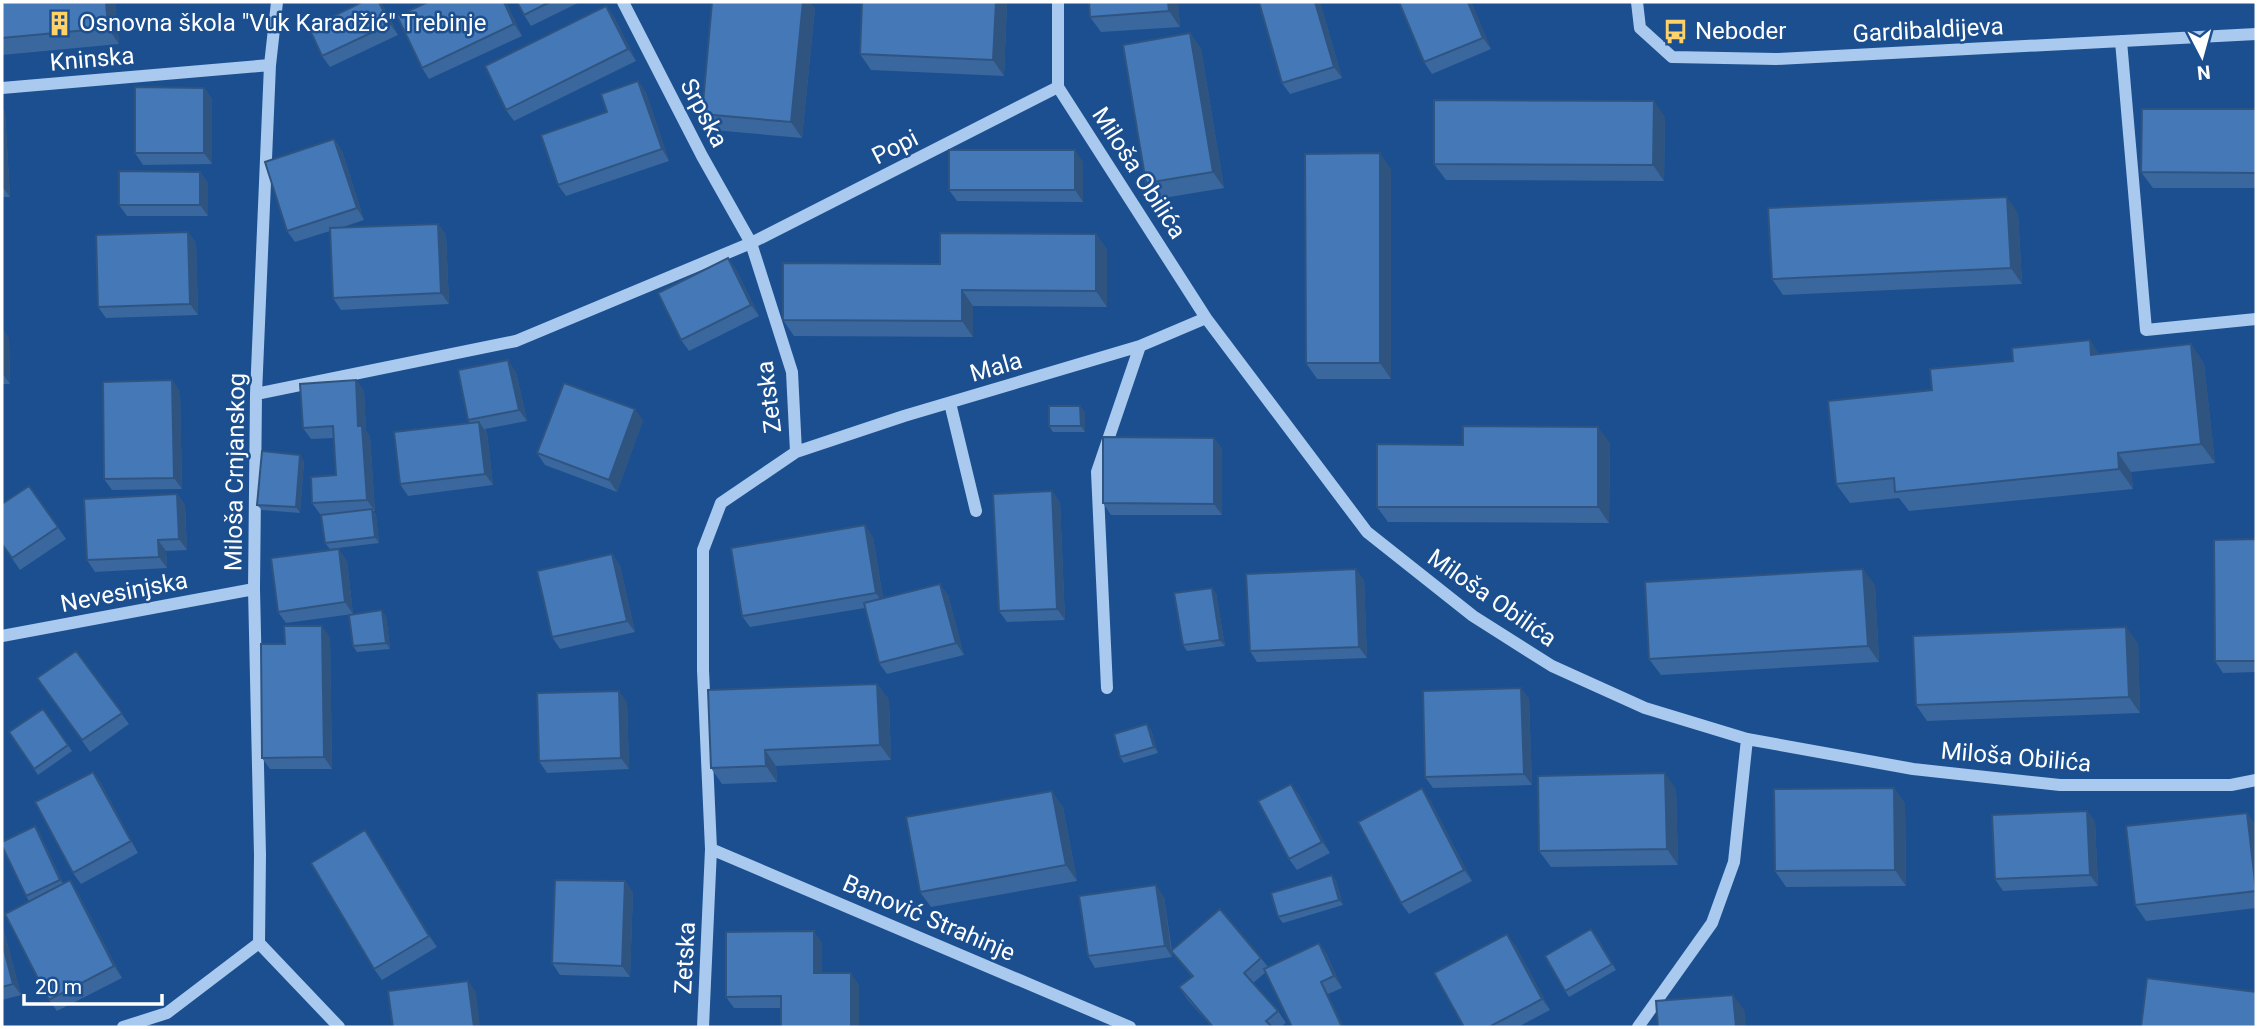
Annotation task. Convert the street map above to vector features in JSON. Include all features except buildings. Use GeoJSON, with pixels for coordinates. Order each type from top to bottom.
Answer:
{"type":"FeatureCollection","features":[{"type":"Feature","properties":{"kind":"street","name":"Miloša Crnjanskog"},"geometry":{"type":"LineString","coordinates":[[259,943],[260,855],[254,589],[256,394],[270,65],[277,2]]}},
{"type":"Feature","properties":{"kind":"street","name":"Srpska"},"geometry":{"type":"LineString","coordinates":[[623,2],[702,156],[751,243]]}},
{"type":"Feature","properties":{"kind":"street"},"geometry":{"type":"LineString","coordinates":[[1058,2],[1058,87]]}},
{"type":"Feature","properties":{"kind":"street","name":"Gardibaldijeva"},"geometry":{"type":"LineString","coordinates":[[1637,2],[1640,28],[1672,57],[1776,59],[2256,34]]}},
{"type":"Feature","properties":{"kind":"street"},"geometry":{"type":"LineString","coordinates":[[2121,41],[2147,330],[2256,320]]}},
{"type":"Feature","properties":{"kind":"street","name":"Kninska"},"geometry":{"type":"LineString","coordinates":[[2,88],[270,65]]}},
{"type":"Feature","properties":{"kind":"street","name":"Popi"},"geometry":{"type":"LineString","coordinates":[[751,243],[1058,87]]}},
{"type":"Feature","properties":{"kind":"street","name":"Miloša Obilića"},"geometry":{"type":"LineString","coordinates":[[1058,87],[1206,317],[1367,532],[1473,616],[1552,666],[1645,708],[1747,739],[1913,769],[2060,785],[2231,785],[2256,780]]}},
{"type":"Feature","properties":{"kind":"street"},"geometry":{"type":"LineString","coordinates":[[256,394],[516,341],[751,243]]}},
{"type":"Feature","properties":{"kind":"street","name":"Zetska"},"geometry":{"type":"LineString","coordinates":[[703,1027],[711,849],[703,670],[703,550],[721,503],[796,452],[792,372],[751,243]]}},
{"type":"Feature","properties":{"kind":"street","name":"Mala"},"geometry":{"type":"LineString","coordinates":[[796,452],[1140,346],[1206,317]]}},
{"type":"Feature","properties":{"kind":"street"},"geometry":{"type":"LineString","coordinates":[[1107,688],[1097,472],[1140,346]]}},
{"type":"Feature","properties":{"kind":"street"},"geometry":{"type":"LineString","coordinates":[[950,403],[976,511]]}},
{"type":"Feature","properties":{"kind":"street","name":"Nevesinjska"},"geometry":{"type":"LineString","coordinates":[[2,636],[254,589]]}},
{"type":"Feature","properties":{"kind":"street"},"geometry":{"type":"LineString","coordinates":[[1638,1027],[1712,923],[1717,911],[1734,862],[1747,739]]}},
{"type":"Feature","properties":{"kind":"street","name":"Banović Strahinje"},"geometry":{"type":"LineString","coordinates":[[711,849],[1130,1027]]}},
{"type":"Feature","properties":{"kind":"street"},"geometry":{"type":"LineString","coordinates":[[123,1027],[167,1013],[259,943],[339,1027]]}},
{"type":"Feature","properties":{"kind":"place","name":"Osnovna škola \"Vuk Karadžić\" Trebinje"},"geometry":{"type":"Point","coordinates":[59,23]}},
{"type":"Feature","properties":{"kind":"place","name":"Neboder"},"geometry":{"type":"Point","coordinates":[1675,31]}}]}
